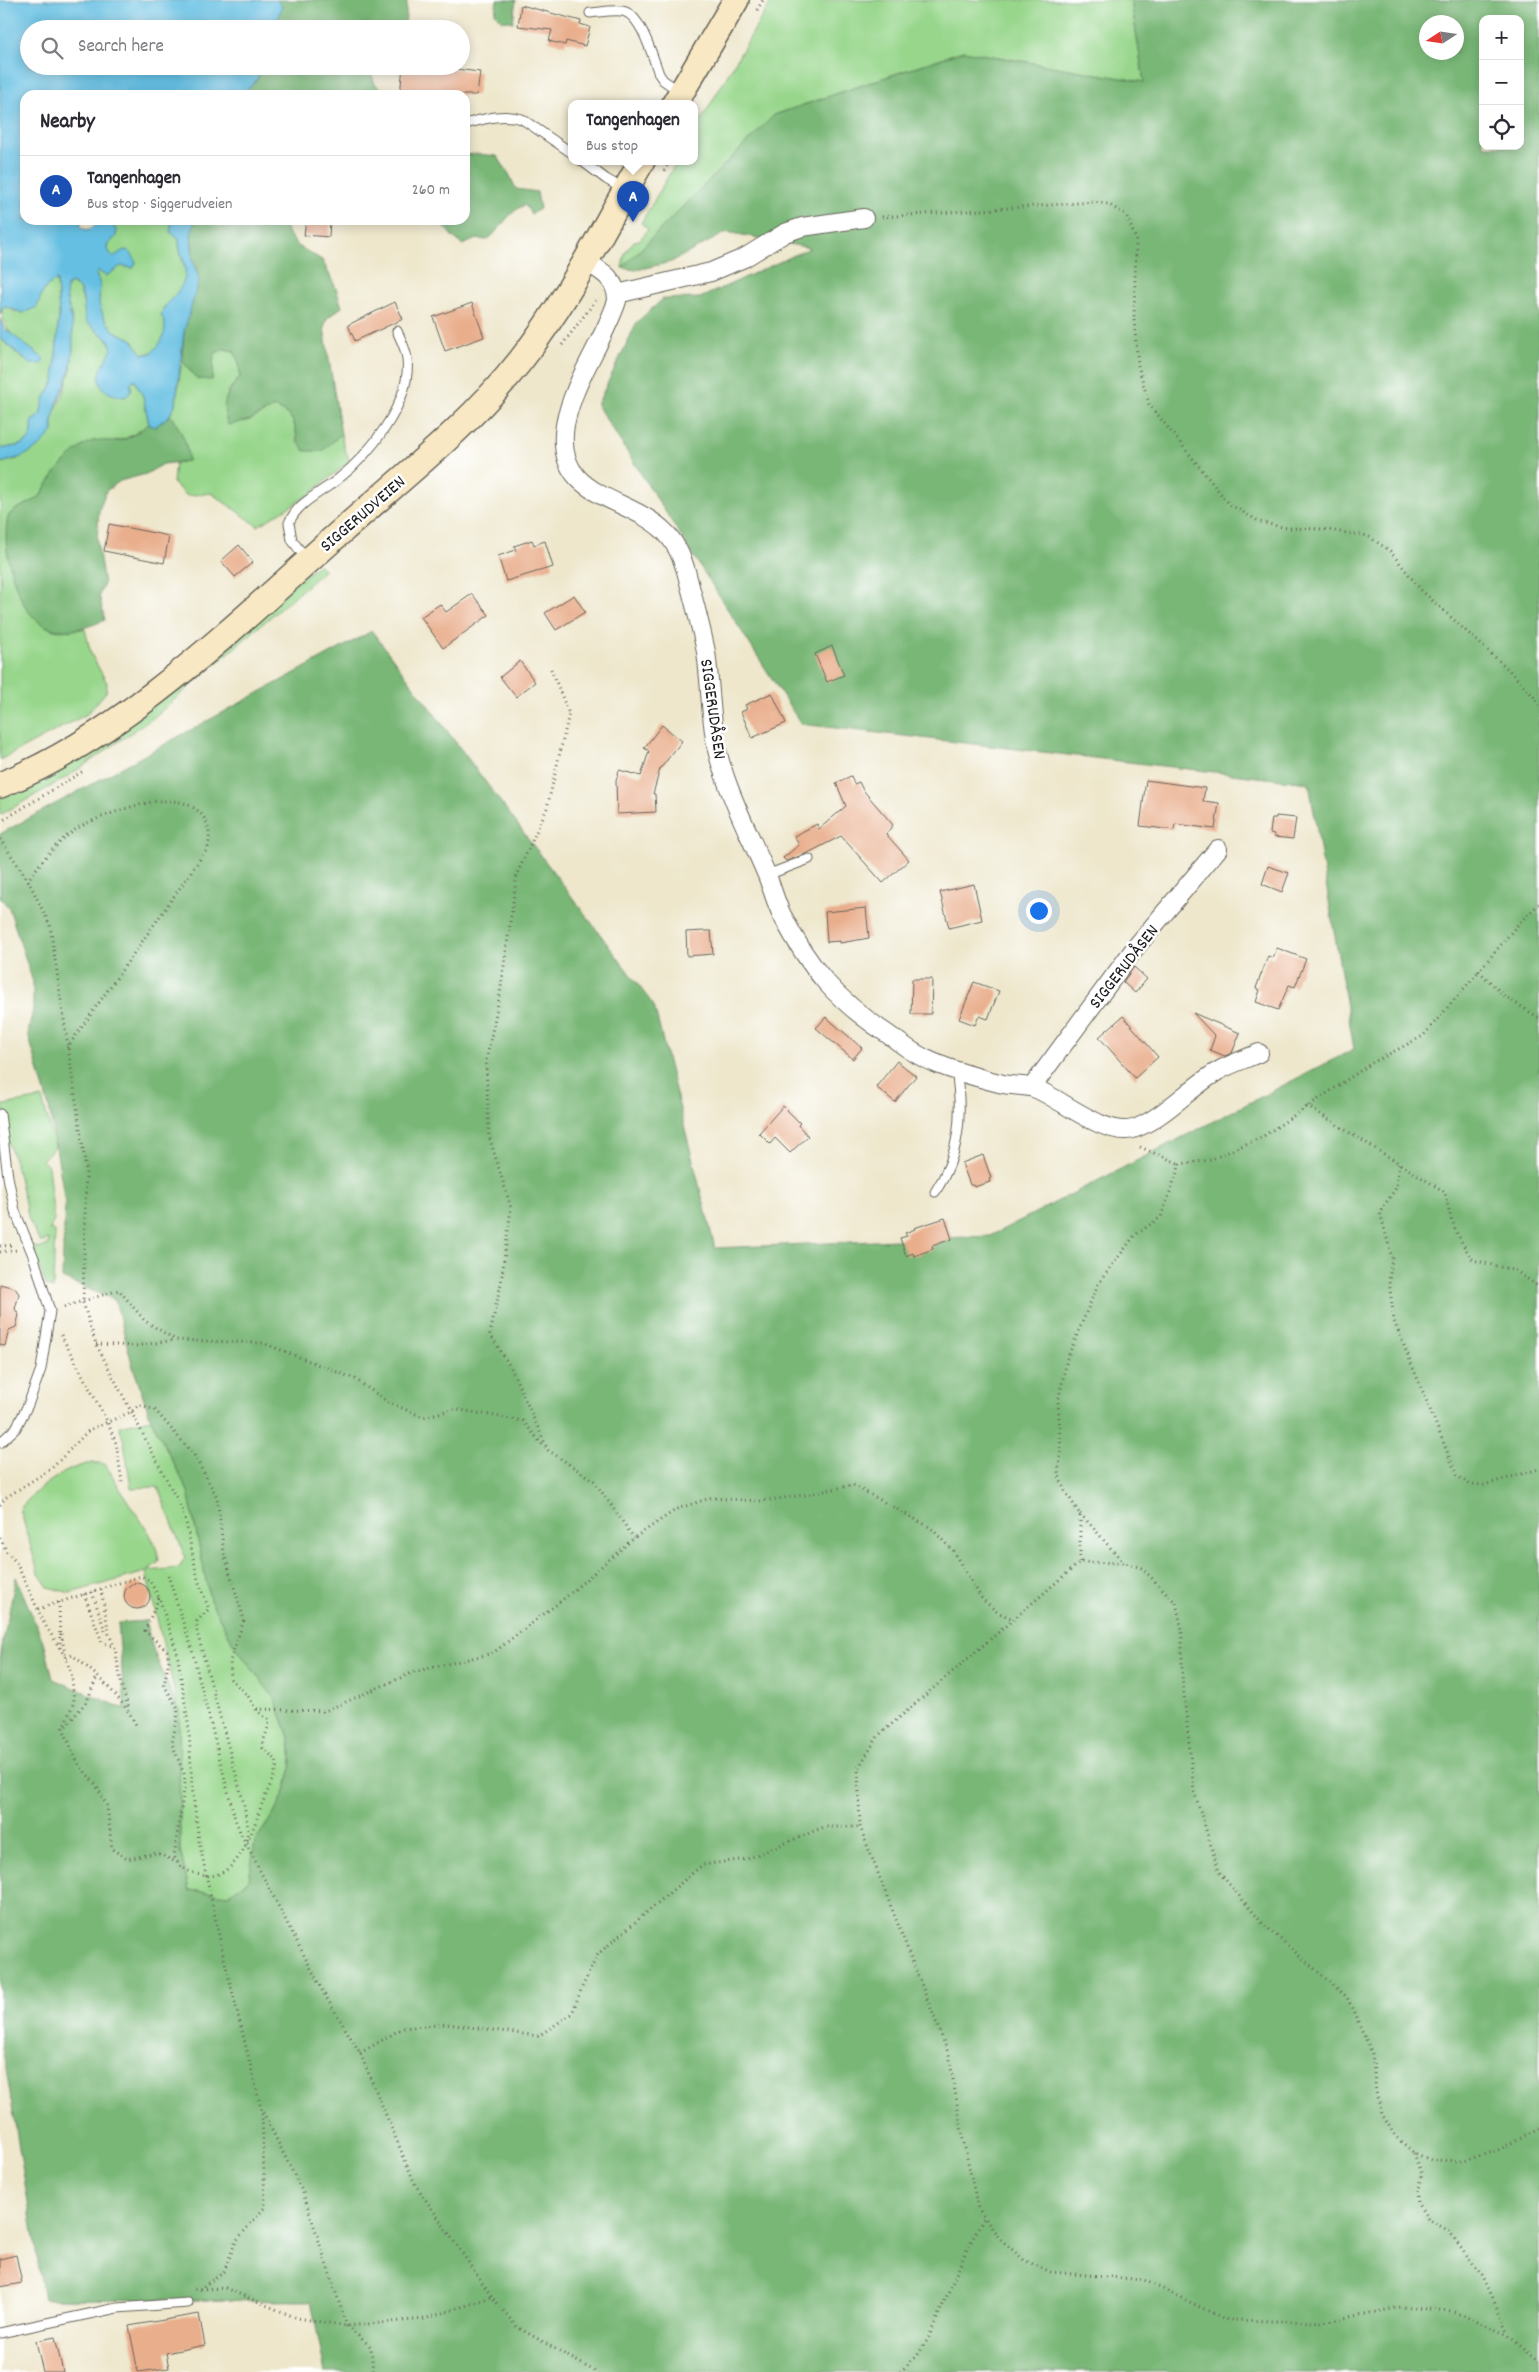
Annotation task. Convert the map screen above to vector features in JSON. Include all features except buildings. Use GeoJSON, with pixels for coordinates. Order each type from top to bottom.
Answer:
{"type":"FeatureCollection","features":[{"type":"Feature","properties":{"kind":"main road"},"geometry":{"type":"LineString","coordinates":[[679,98],[736,0]]}},
{"type":"Feature","properties":{"kind":"main road","name":"SIGGERUDVEIEN"},"geometry":{"type":"LineString","coordinates":[[0,785],[52,760],[130,710],[216,640],[462,424],[495,391],[544,329],[640,165]]}},
{"type":"Feature","properties":{"kind":"street"},"geometry":{"type":"LineString","coordinates":[[585,261],[610,278],[617,294],[711,272],[744,258],[784,233],[802,226],[864,218]]}},
{"type":"Feature","properties":{"kind":"street","name":"SIGGERUDÅSEN"},"geometry":{"type":"LineString","coordinates":[[617,294],[615,308],[570,405],[564,433],[566,455],[575,476],[583,483],[606,499],[656,524],[669,536],[676,546],[687,574],[706,653],[710,708],[718,753],[734,804],[767,875],[780,912],[804,954],[828,987],[866,1020],[923,1058],[1001,1084],[1032,1087],[1081,1114],[1117,1130]]}},
{"type":"Feature","properties":{"kind":"street","name":"SIGGERUDÅSEN"},"geometry":{"type":"LineString","coordinates":[[1032,1087],[1135,948],[1218,849]]}},
{"type":"Feature","properties":{"kind":"street"},"geometry":{"type":"LineString","coordinates":[[1117,1130],[1133,1129],[1148,1121],[1217,1072],[1259,1053]]}},
{"type":"Feature","properties":{"kind":"lane"},"geometry":{"type":"LineString","coordinates":[[590,13],[622,11],[633,16],[641,29],[659,74],[679,98]]}},
{"type":"Feature","properties":{"kind":"lane"},"geometry":{"type":"LineString","coordinates":[[470,123],[492,117],[512,116],[528,123],[568,150]]}},
{"type":"Feature","properties":{"kind":"lane"},"geometry":{"type":"LineString","coordinates":[[587,165],[625,190]]}},
{"type":"Feature","properties":{"kind":"lane"},"geometry":{"type":"LineString","coordinates":[[308,560],[292,540],[289,523],[297,509],[355,465],[375,443],[390,421],[408,366],[405,350],[397,331]]}},
{"type":"Feature","properties":{"kind":"lane"},"geometry":{"type":"LineString","coordinates":[[767,875],[809,859]]}},
{"type":"Feature","properties":{"kind":"lane"},"geometry":{"type":"LineString","coordinates":[[935,1192],[945,1178],[956,1146],[960,1101],[956,1069]]}},
{"type":"Feature","properties":{"kind":"lane"},"geometry":{"type":"LineString","coordinates":[[0,1114],[8,1177],[15,1211],[34,1258],[50,1311],[41,1369],[28,1406],[16,1428],[0,1443]]}},
{"type":"Feature","properties":{"kind":"lane"},"geometry":{"type":"LineString","coordinates":[[0,2333],[117,2308],[188,2304]]}},
{"type":"Feature","properties":{"kind":"path"},"geometry":{"type":"LineString","coordinates":[[864,218],[1093,202],[1108,204],[1126,215],[1136,240],[1134,319],[1138,365],[1149,404],[1229,504],[1260,522],[1287,528],[1321,529],[1368,536],[1390,551],[1422,591],[1508,669],[1534,698],[1539,707]]}},
{"type":"Feature","properties":{"kind":"path"},"geometry":{"type":"LineString","coordinates":[[548,1450],[511,1368],[490,1334],[501,1283],[511,1208],[489,1136],[486,1062],[500,994],[518,874],[546,808],[569,714],[551,669]]}},
{"type":"Feature","properties":{"kind":"path"},"geometry":{"type":"LineString","coordinates":[[28,880],[47,853],[79,828],[126,808],[158,801],[182,804],[197,809],[208,821],[211,834],[208,848],[67,1048]]}},
{"type":"Feature","properties":{"kind":"path"},"geometry":{"type":"LineString","coordinates":[[0,839],[28,880],[50,925],[86,1169],[82,1302],[96,1344],[184,1513],[198,1580],[209,1609],[197,1621],[197,1632],[244,1804],[248,1829],[246,1845]]}},
{"type":"Feature","properties":{"kind":"path"},"geometry":{"type":"LineString","coordinates":[[1117,1130],[1141,1147],[1180,1164],[1210,1160],[1262,1137],[1372,1062],[1422,1036],[1480,971],[1520,922],[1539,904]]}},
{"type":"Feature","properties":{"kind":"path"},"geometry":{"type":"LineString","coordinates":[[1480,971],[1503,995],[1539,1018]]}},
{"type":"Feature","properties":{"kind":"path"},"geometry":{"type":"LineString","coordinates":[[1307,1106],[1445,1192],[1448,1212],[1460,1241],[1473,1260],[1516,1272],[1539,1287]]}},
{"type":"Feature","properties":{"kind":"path"},"geometry":{"type":"LineString","coordinates":[[1125,1563],[1109,1549],[1097,1530],[1080,1514],[1065,1491],[1058,1473],[1061,1452],[1058,1402],[1067,1359],[1098,1284],[1136,1235],[1161,1217],[1180,1164]]}},
{"type":"Feature","properties":{"kind":"path"},"geometry":{"type":"LineString","coordinates":[[1399,1164],[1396,1188],[1380,1212],[1392,1258],[1389,1281],[1394,1321],[1457,1476],[1469,1484],[1484,1485],[1539,1469]]}},
{"type":"Feature","properties":{"kind":"path"},"geometry":{"type":"LineString","coordinates":[[122,1482],[116,1443],[107,1421],[67,1348],[50,1311],[119,1290],[144,1321],[176,1340]]}},
{"type":"Feature","properties":{"kind":"path"},"geometry":{"type":"LineString","coordinates":[[96,1344],[135,1346],[176,1340],[263,1343],[355,1379],[388,1402],[424,1418],[455,1409],[523,1421],[548,1450],[594,1480],[634,1538]]}},
{"type":"Feature","properties":{"kind":"path"},"geometry":{"type":"LineString","coordinates":[[0,1505],[5,1498],[50,1469],[89,1430],[142,1405],[155,1410],[194,1455],[217,1497],[224,1553],[244,1620],[230,1661],[230,1673],[233,1683],[248,1696],[256,1709],[270,1721],[262,1742],[263,1748],[276,1760],[277,1765],[246,1845],[242,1853],[228,1868],[219,1874],[206,1877],[187,1871],[177,1863],[157,1853],[127,1860],[112,1850],[107,1806],[96,1785],[77,1762],[64,1728],[74,1702],[72,1677],[61,1634]]}},
{"type":"Feature","properties":{"kind":"path"},"geometry":{"type":"LineString","coordinates":[[256,1709],[325,1711],[414,1672],[493,1653],[566,1597],[634,1538],[677,1509],[710,1498],[761,1501],[806,1495],[853,1485],[931,1528],[953,1551],[982,1599],[997,1612],[1013,1619]]}},
{"type":"Feature","properties":{"kind":"path"},"geometry":{"type":"LineString","coordinates":[[1080,1514],[1080,1562]]}},
{"type":"Feature","properties":{"kind":"path"},"geometry":{"type":"LineString","coordinates":[[0,1538],[7,1552],[16,1562],[38,1609],[66,1658]]}},
{"type":"Feature","properties":{"kind":"path"},"geometry":{"type":"LineString","coordinates":[[1539,2129],[1498,2150],[1463,2161],[1431,2160],[1414,2153],[1395,2136],[1382,2114],[1376,2092],[1372,2053],[1347,1997],[1263,1924],[1219,1872],[1194,1792],[1182,1675],[1182,1630],[1176,1603],[1142,1568],[1125,1563],[1080,1562],[879,1734],[858,1768],[860,1827],[949,2055],[963,2139],[978,2208],[999,2238],[1024,2260],[1051,2272],[1144,2280],[1227,2320],[1323,2322],[1401,2307],[1452,2311],[1508,2335],[1539,2362]]}},
{"type":"Feature","properties":{"kind":"path"},"geometry":{"type":"LineString","coordinates":[[168,1575],[192,1650],[235,1819],[246,1845],[323,1992],[360,2053],[415,2184],[492,2297],[517,2326],[596,2372]]}},
{"type":"Feature","properties":{"kind":"path"},"geometry":{"type":"LineString","coordinates":[[38,1609],[141,1576],[148,1580],[159,1598],[177,1652],[189,1729],[192,1786],[199,1841],[262,2112],[265,2207],[236,2241],[224,2271],[200,2289]]}},
{"type":"Feature","properties":{"kind":"path"},"geometry":{"type":"LineString","coordinates":[[101,1589],[109,1634],[114,1648],[122,1687],[129,1710],[136,1724]]}},
{"type":"Feature","properties":{"kind":"path"},"geometry":{"type":"LineString","coordinates":[[92,1592],[105,1631],[109,1634]]}},
{"type":"Feature","properties":{"kind":"path"},"geometry":{"type":"LineString","coordinates":[[84,1594],[102,1642],[114,1648]]}},
{"type":"Feature","properties":{"kind":"path"},"geometry":{"type":"LineString","coordinates":[[159,1598],[145,1631],[167,1651],[169,1660],[164,1685],[177,1707],[178,1713],[172,1744],[184,1774],[184,1783],[174,1856],[177,1863]]}},
{"type":"Feature","properties":{"kind":"path"},"geometry":{"type":"LineString","coordinates":[[59,1602],[60,1649]]}},
{"type":"Feature","properties":{"kind":"path"},"geometry":{"type":"LineString","coordinates":[[66,1658],[72,1655],[88,1667],[129,1710]]}},
{"type":"Feature","properties":{"kind":"path"},"geometry":{"type":"LineString","coordinates":[[64,1728],[87,1701],[97,1677]]}},
{"type":"Feature","properties":{"kind":"path"},"geometry":{"type":"LineString","coordinates":[[360,2053],[403,2028],[447,2024],[538,2036],[572,2014],[582,1987],[598,1954],[702,1865],[747,1859],[824,1827],[860,1827]]}},
{"type":"Feature","properties":{"kind":"path"},"geometry":{"type":"LineString","coordinates":[[262,2112],[303,2193],[347,2326],[371,2347],[373,2372]]}},
{"type":"Feature","properties":{"kind":"path"},"geometry":{"type":"LineString","coordinates":[[1414,2153],[1422,2174],[1417,2192],[1418,2204],[1428,2219],[1449,2231],[1480,2273],[1508,2335]]}},
{"type":"Feature","properties":{"kind":"path"},"geometry":{"type":"LineString","coordinates":[[900,2372],[917,2356],[928,2339],[967,2249],[984,2218]]}},
{"type":"Feature","properties":{"kind":"path"},"geometry":{"type":"LineString","coordinates":[[183,2290],[225,2288],[297,2318],[347,2326],[424,2319],[492,2297]]}},
{"type":"Feature","properties":{"kind":"green space"},"geometry":{"type":"Polygon","coordinates":[[[277,0],[407,0],[406,20],[277,20],[282,7],[277,0]]]}},
{"type":"Feature","properties":{"kind":"green space"},"geometry":{"type":"Polygon","coordinates":[[[497,0],[516,0],[513,22],[501,20],[495,13],[497,0]]]}},
{"type":"Feature","properties":{"kind":"green space"},"geometry":{"type":"Polygon","coordinates":[[[772,0],[1131,0],[1144,82],[963,51],[774,115],[622,268],[625,253],[634,241],[640,240],[648,229],[641,223],[675,165],[698,165],[698,125],[772,0]]]}},
{"type":"Feature","properties":{"kind":"green space"},"geometry":{"type":"Polygon","coordinates":[[[1131,0],[1539,0],[1539,2372],[325,2372],[311,2301],[44,2299],[0,2033],[0,1657],[16,1577],[45,1646],[53,1679],[125,1709],[118,1623],[145,1621],[154,1652],[179,1711],[180,1850],[189,1890],[228,1895],[249,1880],[255,1841],[278,1808],[286,1788],[292,1764],[290,1740],[275,1699],[234,1645],[210,1600],[188,1491],[151,1419],[133,1367],[115,1300],[62,1278],[65,1201],[49,1107],[28,1034],[33,1009],[33,982],[9,908],[0,897],[0,834],[372,631],[654,1006],[715,1248],[990,1236],[1354,1049],[1309,783],[801,724],[597,405],[637,322],[663,299],[700,298],[810,248],[727,232],[671,262],[636,270],[622,268],[774,115],[963,51],[1144,82],[1131,0]]]}},
{"type":"Feature","properties":{"kind":"green space"},"geometry":{"type":"Polygon","coordinates":[[[258,75],[372,75],[375,84],[382,90],[247,90],[258,75]]]}},
{"type":"Feature","properties":{"kind":"green space"},"geometry":{"type":"Polygon","coordinates":[[[470,155],[497,156],[516,189],[537,192],[540,209],[531,214],[525,205],[509,216],[487,240],[476,239],[463,245],[443,225],[470,225],[470,155]]]}},
{"type":"Feature","properties":{"kind":"green space"},"geometry":{"type":"Polygon","coordinates":[[[112,225],[171,225],[171,228],[179,238],[186,275],[185,280],[163,308],[164,335],[160,345],[148,354],[143,354],[131,339],[114,331],[104,318],[98,304],[100,285],[96,274],[97,271],[103,273],[121,266],[133,268],[136,263],[118,256],[113,257],[107,249],[108,244],[115,238],[112,225]]]}},
{"type":"Feature","properties":{"kind":"green space"},"geometry":{"type":"Polygon","coordinates":[[[194,225],[285,225],[287,232],[298,246],[322,260],[336,288],[342,307],[327,318],[324,328],[341,434],[322,451],[305,451],[297,438],[293,421],[284,412],[274,407],[250,420],[228,425],[225,411],[226,399],[231,388],[240,377],[239,363],[234,351],[224,349],[214,354],[212,380],[197,379],[182,360],[184,332],[198,273],[193,261],[191,235],[194,225]]]}},
{"type":"Feature","properties":{"kind":"green space"},"geometry":{"type":"Polygon","coordinates":[[[57,280],[59,315],[54,382],[45,397],[40,415],[32,421],[31,435],[28,440],[20,445],[0,449],[0,375],[2,372],[0,338],[23,359],[41,357],[27,349],[14,338],[5,324],[2,308],[9,307],[15,312],[57,280]]]}},
{"type":"Feature","properties":{"kind":"green space"},"geometry":{"type":"Polygon","coordinates":[[[69,283],[78,287],[88,320],[94,329],[108,340],[112,349],[100,373],[131,392],[131,384],[134,379],[143,396],[149,424],[124,439],[94,441],[57,473],[38,498],[16,509],[9,515],[7,528],[10,560],[22,594],[40,621],[51,629],[63,631],[85,629],[91,654],[107,683],[106,692],[87,714],[0,760],[0,463],[17,459],[53,431],[53,414],[63,395],[71,369],[73,348],[71,315],[65,292],[69,283]]]}},
{"type":"Feature","properties":{"kind":"green space"},"geometry":{"type":"Polygon","coordinates":[[[224,349],[234,351],[239,362],[240,377],[227,392],[250,420],[274,407],[285,413],[292,420],[296,429],[297,442],[322,451],[341,434],[344,448],[350,461],[309,495],[258,526],[211,493],[187,496],[173,483],[175,463],[188,461],[170,415],[176,402],[182,360],[197,379],[212,379],[214,354],[224,349]]]}},
{"type":"Feature","properties":{"kind":"green space"},"geometry":{"type":"Polygon","coordinates":[[[170,415],[183,437],[187,448],[188,461],[163,464],[146,474],[120,481],[106,491],[99,510],[97,540],[104,584],[99,595],[105,620],[75,629],[56,630],[46,627],[30,613],[18,592],[7,551],[6,538],[9,515],[16,509],[38,498],[61,466],[80,448],[96,440],[113,441],[125,439],[149,424],[155,427],[170,415]]]}},
{"type":"Feature","properties":{"kind":"green space"},"geometry":{"type":"Polygon","coordinates":[[[319,564],[325,570],[153,718],[67,777],[0,815],[0,798],[65,766],[319,564]]]}},
{"type":"Feature","properties":{"kind":"green space"},"geometry":{"type":"Polygon","coordinates":[[[42,1098],[55,1147],[42,1160],[48,1166],[54,1220],[49,1231],[51,1229],[55,1231],[53,1289],[46,1286],[32,1245],[39,1249],[48,1245],[49,1240],[46,1239],[45,1242],[40,1242],[29,1220],[16,1165],[8,1142],[3,1105],[42,1098]]]}},
{"type":"Feature","properties":{"kind":"green space"},"geometry":{"type":"Polygon","coordinates":[[[151,1419],[188,1491],[210,1600],[234,1645],[275,1699],[290,1740],[292,1764],[286,1788],[278,1808],[255,1841],[249,1880],[228,1895],[189,1890],[180,1850],[179,1711],[146,1572],[70,1593],[48,1587],[38,1572],[20,1509],[36,1492],[58,1476],[82,1465],[105,1464],[147,1529],[155,1545],[159,1562],[147,1571],[179,1568],[185,1557],[158,1487],[131,1488],[124,1442],[119,1426],[151,1419]]]}},
{"type":"Feature","properties":{"kind":"water"},"geometry":{"type":"Polygon","coordinates":[[[0,0],[277,0],[282,7],[277,20],[20,20],[20,75],[258,75],[258,78],[247,90],[20,90],[20,225],[80,225],[87,230],[96,225],[113,225],[117,232],[115,238],[108,244],[107,249],[113,257],[124,250],[129,251],[136,263],[133,268],[121,266],[106,276],[98,271],[96,274],[100,285],[99,304],[104,318],[114,331],[131,339],[143,354],[149,354],[154,351],[161,342],[165,325],[161,315],[166,305],[184,282],[185,267],[179,238],[170,232],[171,225],[194,225],[191,235],[193,261],[199,280],[184,332],[176,402],[170,415],[155,427],[149,424],[143,396],[134,379],[131,384],[131,392],[125,397],[111,394],[103,388],[99,380],[101,371],[112,349],[109,340],[86,322],[83,298],[79,288],[69,283],[66,292],[72,324],[72,358],[68,378],[54,416],[53,431],[42,444],[30,453],[0,463],[0,449],[20,445],[28,440],[31,435],[32,421],[40,415],[45,397],[54,382],[59,315],[57,280],[46,288],[37,307],[23,313],[4,306],[0,315],[0,0]]]}},
{"type":"Feature","properties":{"kind":"water"},"geometry":{"type":"Polygon","coordinates":[[[0,319],[5,329],[44,359],[42,364],[30,364],[0,338],[0,319]]]}},
{"type":"Feature","properties":{"kind":"place","name":"Tangenhagen"},"geometry":{"type":"Point","coordinates":[633,222]}}]}
